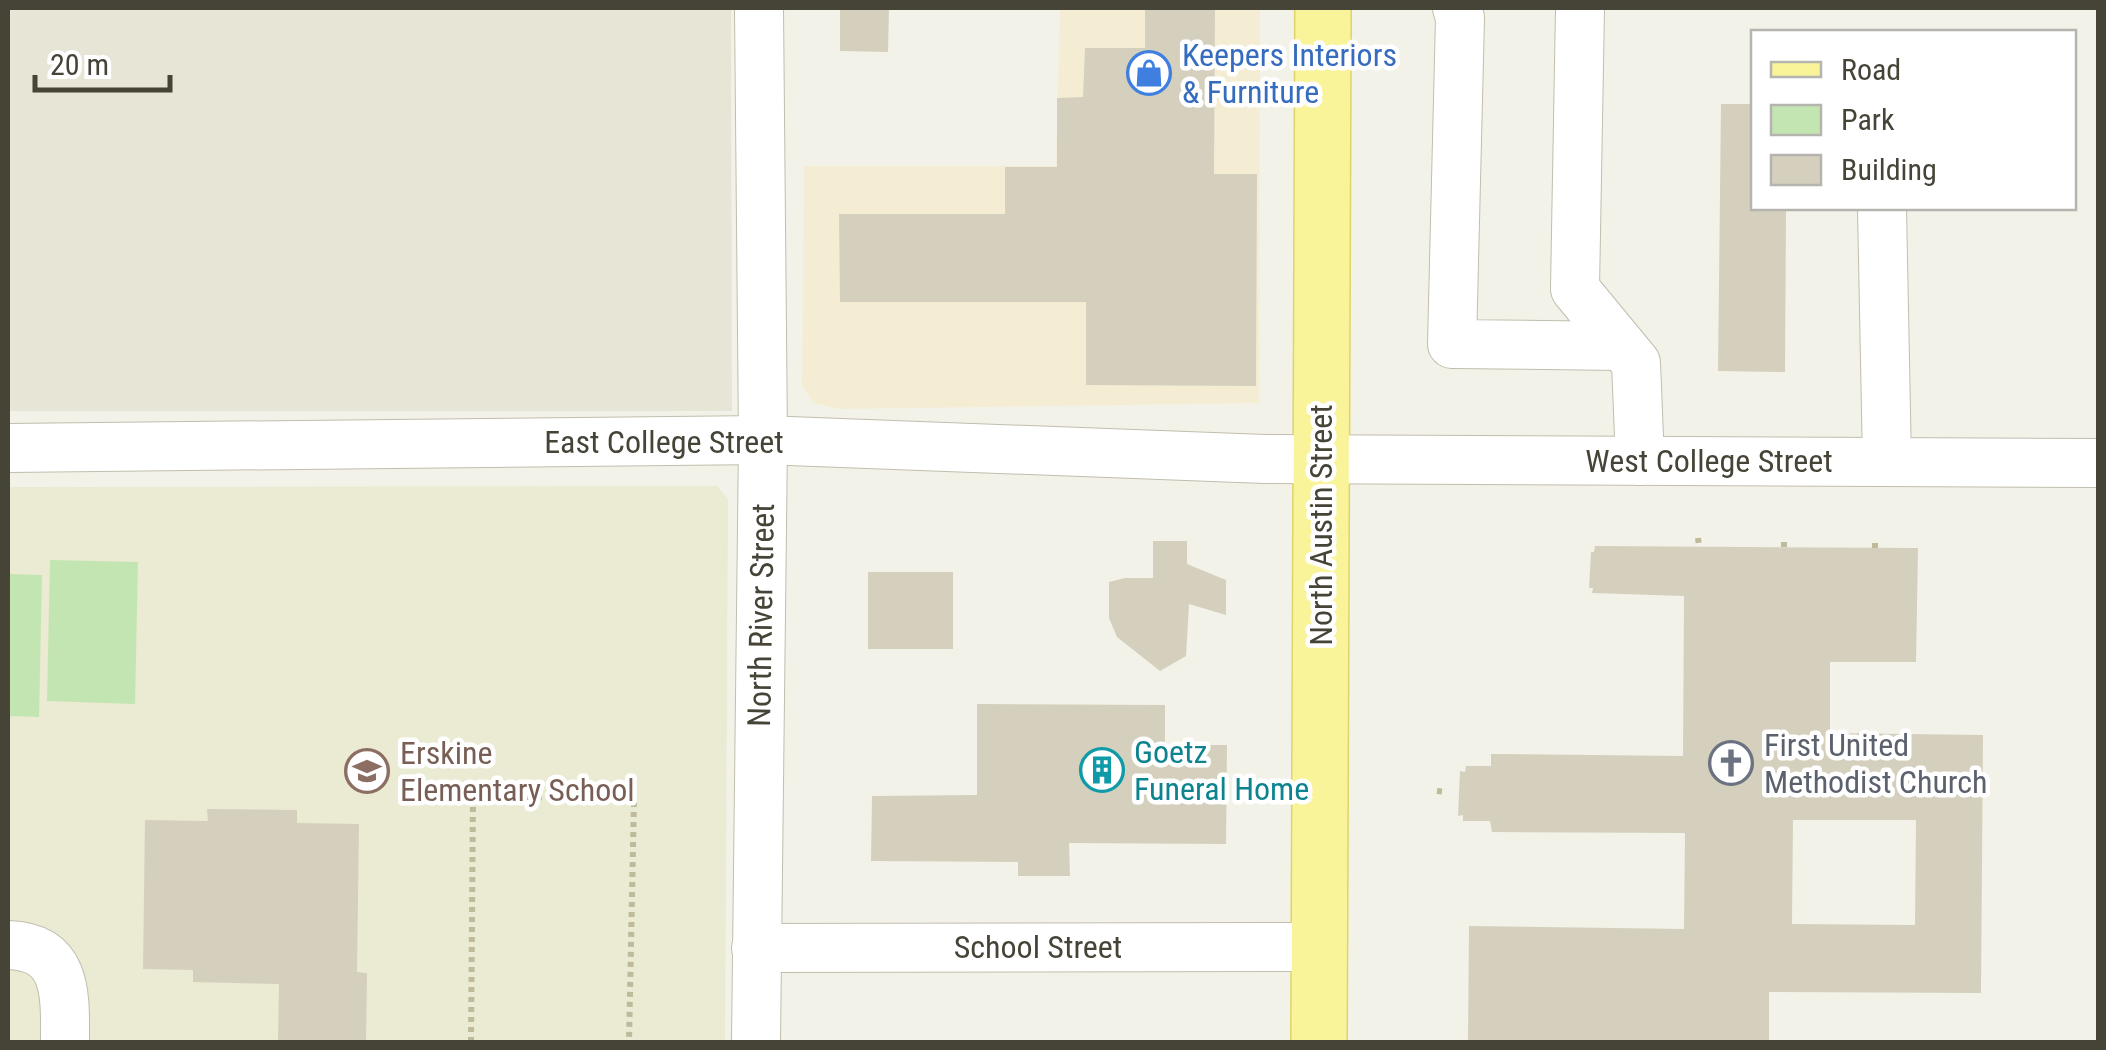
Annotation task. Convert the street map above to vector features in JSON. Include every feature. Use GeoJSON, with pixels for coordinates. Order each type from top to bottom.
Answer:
{"type":"FeatureCollection","features":[{"type":"Feature","properties":{"kind":"main road","name":"North Austin Street"},"geometry":{"type":"LineString","coordinates":[[1319,1042],[1323,8]]}},
{"type":"Feature","properties":{"kind":"street","name":"North River Street"},"geometry":{"type":"LineString","coordinates":[[756,1042],[763,440],[759,8]]}},
{"type":"Feature","properties":{"kind":"street"},"geometry":{"type":"LineString","coordinates":[[1457,8],[1460,18],[1452,344],[1622,346]]}},
{"type":"Feature","properties":{"kind":"street"},"geometry":{"type":"LineString","coordinates":[[1580,8],[1575,289],[1636,363],[1640,461]]}},
{"type":"Feature","properties":{"kind":"street"},"geometry":{"type":"LineString","coordinates":[[1882,210],[1887,462]]}},
{"type":"Feature","properties":{"kind":"street","name":"East College Street"},"geometry":{"type":"LineString","coordinates":[[8,448],[763,440],[1320,458]]}},
{"type":"Feature","properties":{"kind":"street","name":"West College Street"},"geometry":{"type":"LineString","coordinates":[[1320,458],[2098,464]]}},
{"type":"Feature","properties":{"kind":"street"},"geometry":{"type":"LineString","coordinates":[[8,945],[39,951],[56,968],[65,989],[65,1042]]}},
{"type":"Feature","properties":{"kind":"street","name":"School Street"},"geometry":{"type":"LineString","coordinates":[[756,948],[1319,947]]}},
{"type":"Feature","properties":{"kind":"path"},"geometry":{"type":"LineString","coordinates":[[471,1042],[473,796],[634,799],[629,1042]]}},
{"type":"Feature","properties":{"kind":"shaded area"},"geometry":{"type":"Polygon","coordinates":[[[8,8],[731,8],[732,411],[8,411],[8,8]]]}},
{"type":"Feature","properties":{"kind":"shaded area"},"geometry":{"type":"Polygon","coordinates":[[[1060,8],[1260,8],[1259,403],[839,409],[814,403],[802,386],[804,166],[1056,166],[1060,8]]]}},
{"type":"Feature","properties":{"kind":"shaded area","name":"Erskine Elementary School"},"geometry":{"type":"Polygon","coordinates":[[[717,486],[728,499],[725,1042],[8,1042],[8,487],[717,486]]]}},
{"type":"Feature","properties":{"kind":"green space"},"geometry":{"type":"Polygon","coordinates":[[[50,560],[138,562],[135,704],[47,701],[50,560]]]}},
{"type":"Feature","properties":{"kind":"green space"},"geometry":{"type":"Polygon","coordinates":[[[8,574],[42,575],[39,717],[8,716],[8,574]]]}},
{"type":"Feature","properties":{"kind":"building"},"geometry":{"type":"Polygon","coordinates":[[[840,8],[889,8],[888,52],[840,51],[840,8]]]}},
{"type":"Feature","properties":{"kind":"building"},"geometry":{"type":"Polygon","coordinates":[[[1145,8],[1215,8],[1214,174],[1257,174],[1256,386],[1086,385],[1086,302],[840,302],[839,214],[1005,214],[1005,167],[1057,167],[1057,98],[1083,97],[1085,48],[1145,48],[1145,8]]]}},
{"type":"Feature","properties":{"kind":"building"},"geometry":{"type":"Polygon","coordinates":[[[1721,104],[1751,104],[1751,210],[1786,210],[1785,372],[1718,371],[1721,104]]]}},
{"type":"Feature","properties":{"kind":"building"},"geometry":{"type":"Polygon","coordinates":[[[1153,541],[1187,541],[1187,564],[1226,580],[1226,615],[1189,604],[1186,656],[1160,671],[1117,637],[1109,618],[1109,582],[1153,578],[1153,541]]]}},
{"type":"Feature","properties":{"kind":"building"},"geometry":{"type":"Polygon","coordinates":[[[1595,546],[1918,548],[1916,662],[1830,662],[1830,733],[1983,735],[1981,993],[1769,992],[1769,1042],[1468,1042],[1469,926],[1684,929],[1685,833],[1492,832],[1490,821],[1463,821],[1463,815],[1458,816],[1460,771],[1465,772],[1466,766],[1491,766],[1491,754],[1683,756],[1684,596],[1592,593],[1593,588],[1589,588],[1595,546]],[[1793,820],[1792,924],[1915,925],[1916,820],[1793,820]]]}},
{"type":"Feature","properties":{"kind":"building"},"geometry":{"type":"Polygon","coordinates":[[[868,572],[953,572],[953,649],[868,649],[868,572]]]}},
{"type":"Feature","properties":{"kind":"building","name":"Goetz Funeral Home"},"geometry":{"type":"Polygon","coordinates":[[[977,704],[1165,705],[1165,745],[1227,745],[1226,844],[1069,843],[1070,876],[1018,876],[1018,862],[871,861],[872,796],[977,795],[977,704]]]}},
{"type":"Feature","properties":{"kind":"building"},"geometry":{"type":"Polygon","coordinates":[[[207,809],[297,810],[297,823],[359,824],[357,972],[367,973],[366,1042],[278,1042],[279,984],[193,982],[193,970],[143,969],[145,820],[208,821],[207,809]]]}},
{"type":"Feature","properties":{"kind":"place","name":"Keepers Interiors & Furniture"},"geometry":{"type":"Point","coordinates":[1149,73]}},
{"type":"Feature","properties":{"kind":"place","name":"First United Methodist Church"},"geometry":{"type":"Point","coordinates":[1731,763]}},
{"type":"Feature","properties":{"kind":"place","name":"Goetz Funeral Home"},"geometry":{"type":"Point","coordinates":[1102,770]}},
{"type":"Feature","properties":{"kind":"place","name":"Erskine Elementary School"},"geometry":{"type":"Point","coordinates":[367,771]}}]}
